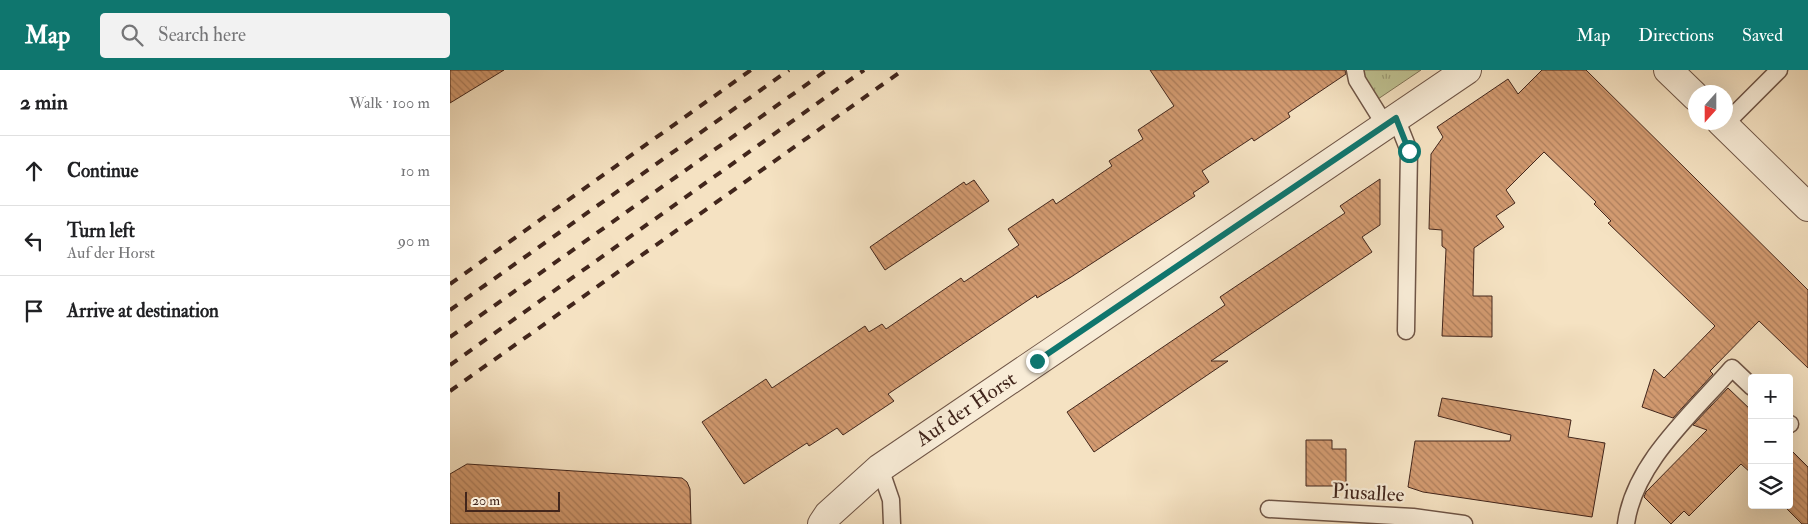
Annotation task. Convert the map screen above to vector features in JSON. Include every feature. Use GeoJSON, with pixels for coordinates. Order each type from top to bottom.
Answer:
{"type":"FeatureCollection","features":[{"type":"Feature","properties":{"kind":"street","name":"Auf der Horst"},"geometry":{"type":"LineString","coordinates":[[822,524],[880,468],[1467,70]]}},
{"type":"Feature","properties":{"kind":"street"},"geometry":{"type":"LineString","coordinates":[[1668,70],[1688,89]]}},
{"type":"Feature","properties":{"kind":"street"},"geometry":{"type":"LineString","coordinates":[[1729,130],[1808,207]]}},
{"type":"Feature","properties":{"kind":"lane"},"geometry":{"type":"LineString","coordinates":[[1355,70],[1357,80],[1390,122],[1409,151],[1406,331]]}},
{"type":"Feature","properties":{"kind":"lane"},"geometry":{"type":"LineString","coordinates":[[1733,114],[1779,70]]}},
{"type":"Feature","properties":{"kind":"lane"},"geometry":{"type":"LineString","coordinates":[[1626,524],[1628,504],[1648,463],[1732,368],[1748,383]]}},
{"type":"Feature","properties":{"kind":"lane"},"geometry":{"type":"LineString","coordinates":[[880,468],[891,500],[892,524]]}},
{"type":"Feature","properties":{"kind":"lane","name":"Piusallee"},"geometry":{"type":"LineString","coordinates":[[1269,509],[1413,517],[1464,524]]}},
{"type":"Feature","properties":{"kind":"green space"},"geometry":{"type":"Polygon","coordinates":[[[1361,70],[1421,70],[1378,99],[1361,70]]]}},
{"type":"Feature","properties":{"kind":"building"},"geometry":{"type":"Polygon","coordinates":[[[450,70],[504,70],[450,103],[450,70]]]}},
{"type":"Feature","properties":{"kind":"building"},"geometry":{"type":"Polygon","coordinates":[[[1150,70],[1345,70],[1346,74],[1288,113],[1290,117],[1254,141],[1252,138],[1202,171],[1209,182],[1193,193],[1195,196],[1071,277],[1037,298],[1036,295],[888,394],[894,401],[843,435],[837,428],[809,446],[807,443],[744,484],[702,422],[766,379],[772,388],[865,326],[869,332],[882,324],[886,329],[961,278],[964,282],[1019,245],[1008,229],[1053,199],[1056,204],[1112,166],[1109,161],[1143,139],[1138,130],[1174,106],[1150,70]]]}},
{"type":"Feature","properties":{"kind":"building"},"geometry":{"type":"Polygon","coordinates":[[[1542,70],[1586,70],[1808,290],[1808,368],[1759,321],[1710,371],[1713,374],[1673,418],[1642,407],[1654,369],[1664,378],[1715,326],[1608,223],[1611,221],[1594,204],[1596,202],[1544,152],[1506,190],[1515,203],[1496,216],[1504,227],[1474,248],[1473,296],[1492,296],[1492,337],[1442,336],[1446,249],[1442,246],[1442,230],[1429,229],[1431,154],[1443,137],[1437,127],[1508,79],[1518,94],[1542,70]]]}},
{"type":"Feature","properties":{"kind":"building"},"geometry":{"type":"Polygon","coordinates":[[[1380,179],[1380,225],[1362,237],[1372,252],[1211,361],[1228,361],[1094,452],[1067,412],[1225,305],[1220,297],[1345,213],[1340,206],[1380,179]]]}},
{"type":"Feature","properties":{"kind":"building"},"geometry":{"type":"Polygon","coordinates":[[[974,180],[989,201],[885,270],[870,247],[964,182],[966,185],[974,180]]]}},
{"type":"Feature","properties":{"kind":"building"},"geometry":{"type":"Polygon","coordinates":[[[1728,388],[1748,407],[1748,470],[1741,464],[1689,516],[1684,511],[1671,524],[1644,497],[1646,492],[1707,430],[1693,425],[1728,388]]]}},
{"type":"Feature","properties":{"kind":"building"},"geometry":{"type":"Polygon","coordinates":[[[1442,398],[1571,420],[1568,437],[1605,443],[1592,517],[1423,492],[1408,487],[1415,441],[1510,441],[1511,435],[1438,416],[1442,398]]]}},
{"type":"Feature","properties":{"kind":"building"},"geometry":{"type":"Polygon","coordinates":[[[1306,440],[1332,440],[1332,449],[1346,449],[1346,486],[1306,486],[1306,440]]]}},
{"type":"Feature","properties":{"kind":"building"},"geometry":{"type":"Polygon","coordinates":[[[1793,452],[1808,467],[1808,524],[1802,524],[1787,509],[1793,509],[1793,452]]]}},
{"type":"Feature","properties":{"kind":"building"},"geometry":{"type":"Polygon","coordinates":[[[467,464],[682,478],[687,482],[690,489],[691,524],[450,524],[450,474],[467,464]]]}},
{"type":"Feature","properties":{"kind":"railway"},"geometry":{"type":"LineString","coordinates":[[450,284],[751,70]]}},
{"type":"Feature","properties":{"kind":"railway"},"geometry":{"type":"LineString","coordinates":[[450,310],[789,70]]}},
{"type":"Feature","properties":{"kind":"railway"},"geometry":{"type":"LineString","coordinates":[[450,337],[827,70]]}},
{"type":"Feature","properties":{"kind":"railway"},"geometry":{"type":"LineString","coordinates":[[450,365],[864,70]]}},
{"type":"Feature","properties":{"kind":"railway"},"geometry":{"type":"LineString","coordinates":[[450,391],[903,70]]}},
{"type":"Feature","properties":{"kind":"route"},"geometry":{"type":"LineString","coordinates":[[1037,361],[1396,118],[1409,151]]}}]}
